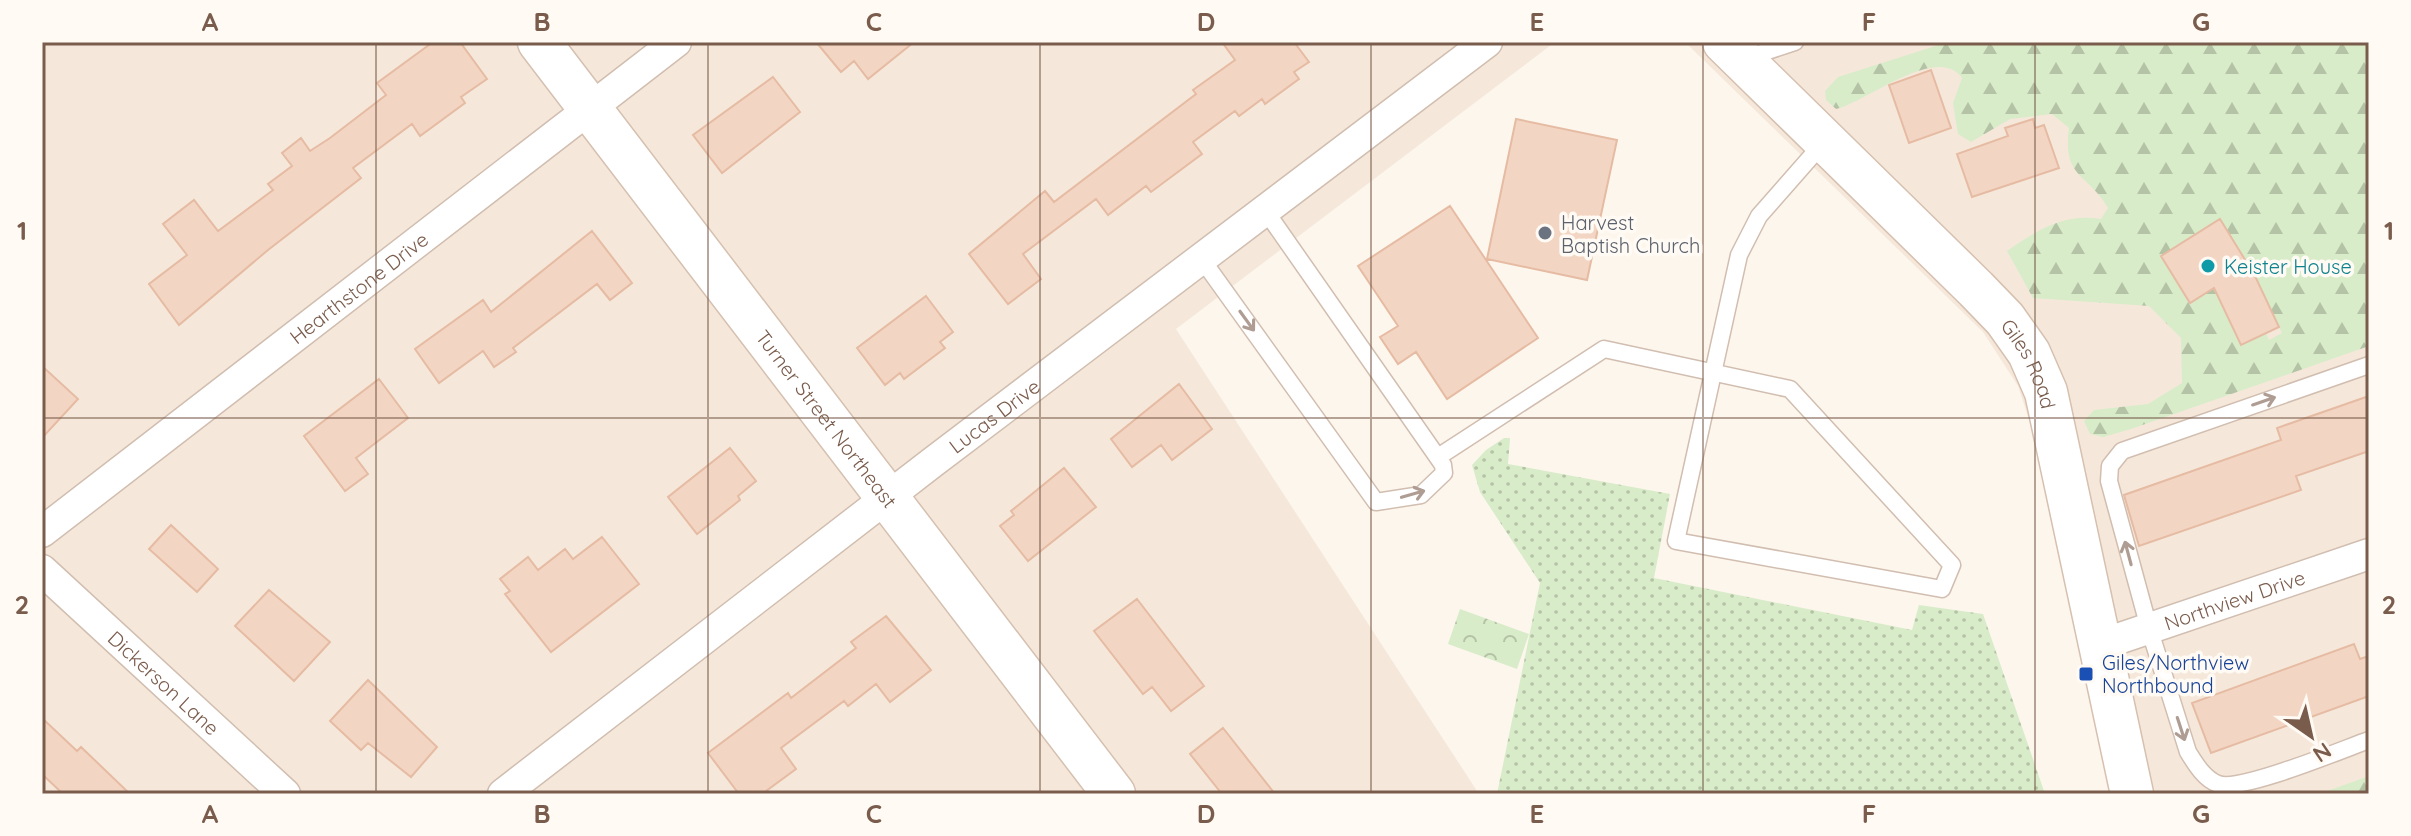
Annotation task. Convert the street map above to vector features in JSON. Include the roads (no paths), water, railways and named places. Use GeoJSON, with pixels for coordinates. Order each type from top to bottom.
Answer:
{"type":"FeatureCollection","features":[{"type":"Feature","properties":{"kind":"street","name":"Turner Street Northeast"},"geometry":{"type":"LineString","coordinates":[[539,42],[1114,794]]}},
{"type":"Feature","properties":{"kind":"street","name":"Hearthstone Drive"},"geometry":{"type":"LineString","coordinates":[[42,532],[676,42]]}},
{"type":"Feature","properties":{"kind":"street","name":"Lucas Drive"},"geometry":{"type":"LineString","coordinates":[[503,794],[887,497],[1487,42]]}},
{"type":"Feature","properties":{"kind":"street","name":"Giles Road"},"geometry":{"type":"LineString","coordinates":[[1733,51],[1976,289],[2029,353],[2046,392],[2061,455],[2132,794]]}},
{"type":"Feature","properties":{"kind":"street","name":"Northview Drive"},"geometry":{"type":"LineString","coordinates":[[2100,645],[2369,554]]}},
{"type":"Feature","properties":{"kind":"street","name":"Dickerson Lane"},"geometry":{"type":"LineString","coordinates":[[42,570],[285,794]]}},
{"type":"Feature","properties":{"kind":"lane"},"geometry":{"type":"LineString","coordinates":[[1733,51],[1795,42]]}},
{"type":"Feature","properties":{"kind":"lane"},"geometry":{"type":"LineString","coordinates":[[1438,457],[1604,349],[1714,372],[1790,389],[1952,565],[1942,589],[1676,541],[1714,372],[1739,255],[1759,216],[1824,142]]}},
{"type":"Feature","properties":{"kind":"lane"},"geometry":{"type":"LineString","coordinates":[[1201,258],[1376,502],[1421,495],[1444,473],[1438,457],[1265,210]]}},
{"type":"Feature","properties":{"kind":"lane"},"geometry":{"type":"LineString","coordinates":[[2369,365],[2122,451],[2110,466],[2109,481],[2149,628],[2188,752],[2199,769],[2218,784],[2242,784],[2369,740]]}},
{"type":"Feature","properties":{"kind":"place","name":"Harvest Baptish Church"},"geometry":{"type":"Point","coordinates":[1545,233]}},
{"type":"Feature","properties":{"kind":"place","name":"Keister House"},"geometry":{"type":"Point","coordinates":[2208,266]}},
{"type":"Feature","properties":{"kind":"place","name":"Giles/Northview Northbound"},"geometry":{"type":"Point","coordinates":[2086,674]}}]}
